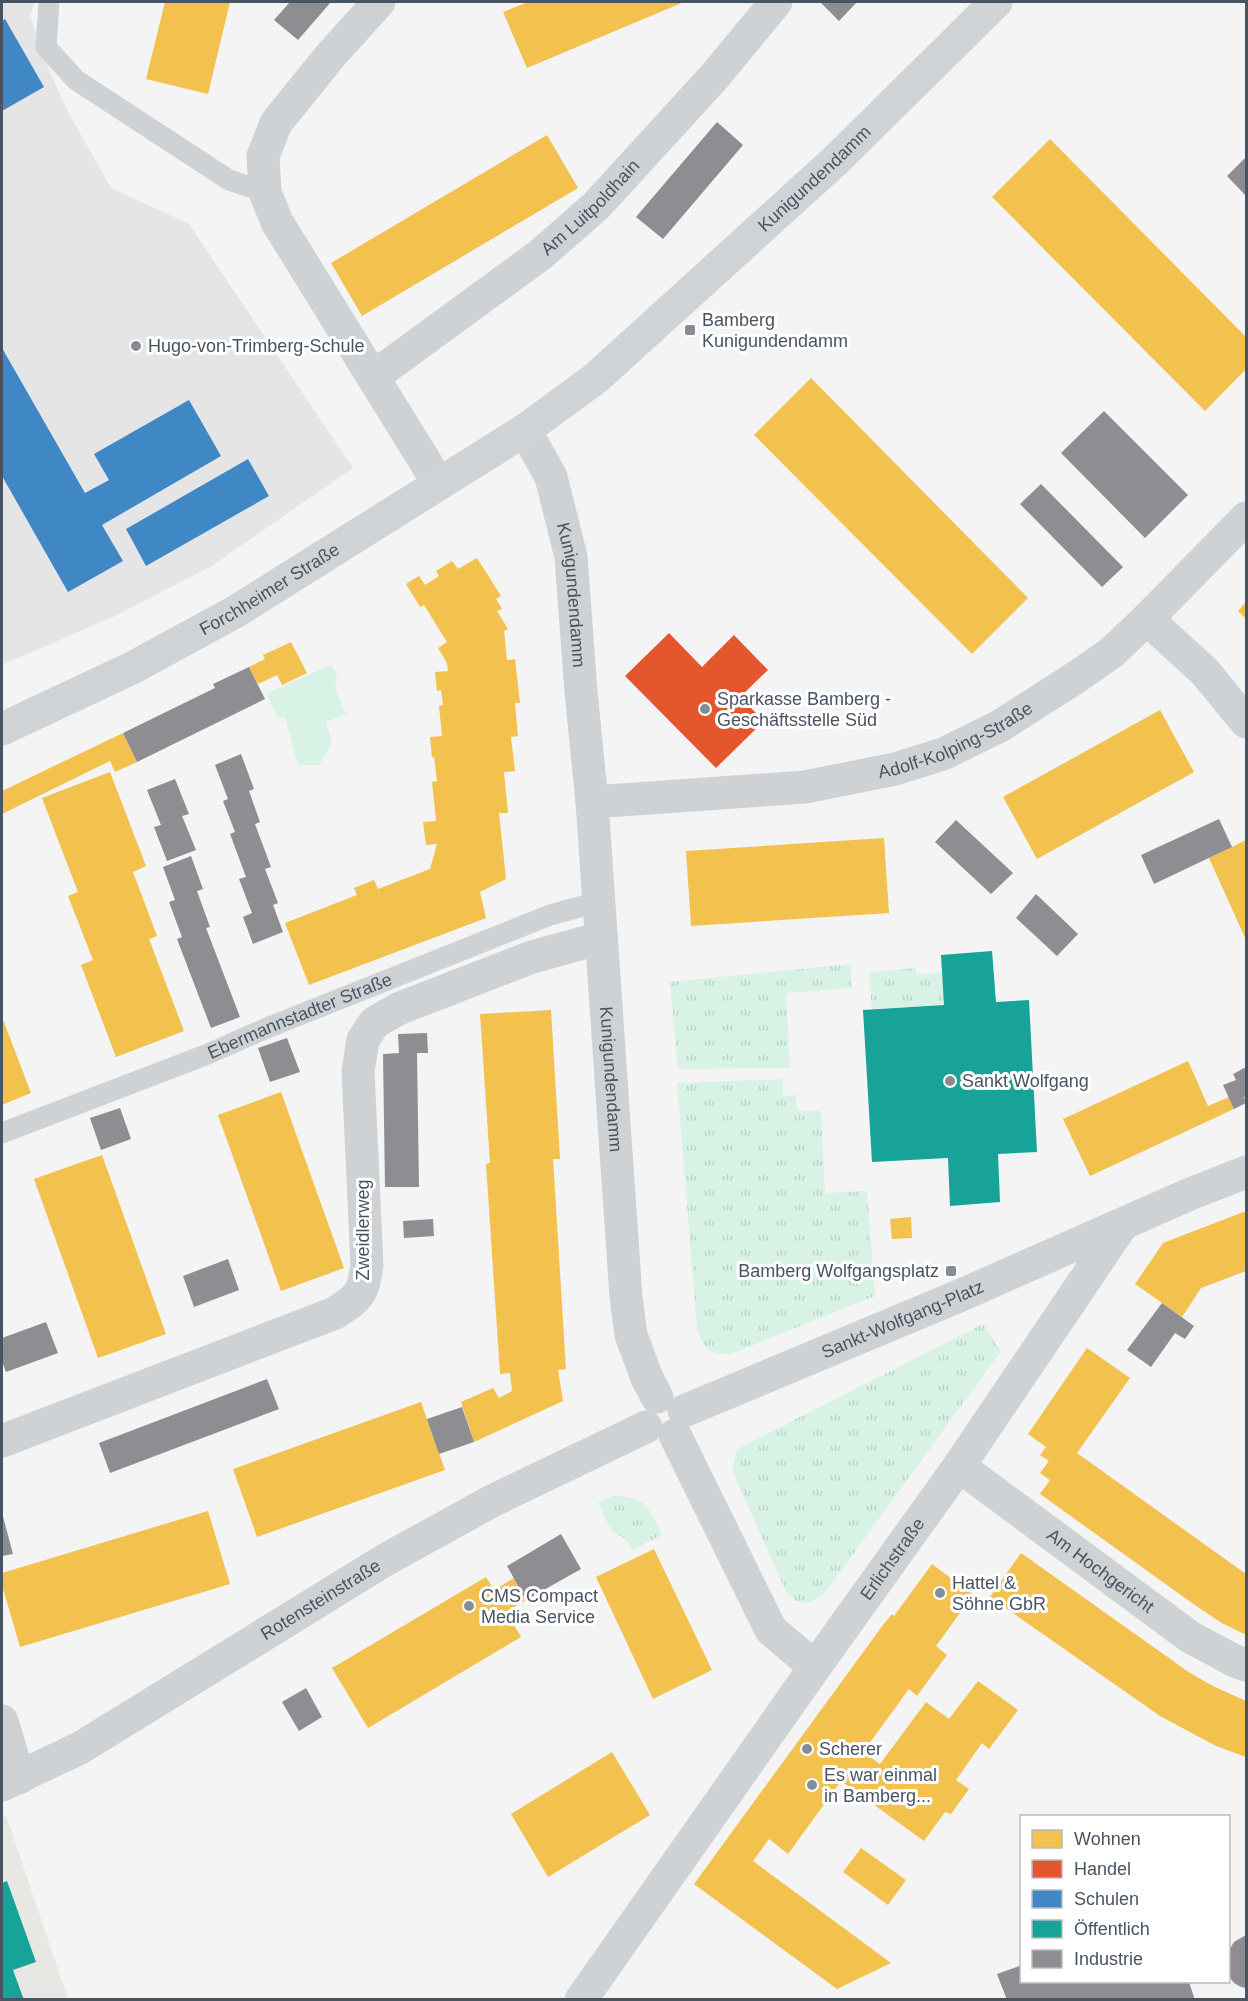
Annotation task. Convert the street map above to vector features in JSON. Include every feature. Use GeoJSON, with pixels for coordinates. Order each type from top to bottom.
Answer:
{"type":"FeatureCollection","features":[{"type":"Feature","properties":{"kind":"street"},"geometry":{"type":"LineString","coordinates":[[379,2],[331,55],[276,123],[263,156],[265,192],[277,222],[439,484]]}},
{"type":"Feature","properties":{"kind":"street","name":"Am Luitpoldhain"},"geometry":{"type":"LineString","coordinates":[[373,377],[540,255],[596,206],[714,77],[776,2]]}},
{"type":"Feature","properties":{"kind":"street","name":"Kunigundendamm"},"geometry":{"type":"LineString","coordinates":[[665,1418],[631,1335],[626,1296],[592,802],[580,693],[571,556],[551,477],[525,430],[596,378],[836,160],[996,2]]}},
{"type":"Feature","properties":{"kind":"street","name":"Forchheimer Straße"},"geometry":{"type":"LineString","coordinates":[[2,729],[132,668],[235,612],[525,430]]}},
{"type":"Feature","properties":{"kind":"street","name":"Adolf-Kolping-Straße"},"geometry":{"type":"LineString","coordinates":[[592,802],[805,787],[895,770],[944,754],[1000,726],[1111,653],[1147,620],[1246,518]]}},
{"type":"Feature","properties":{"kind":"street"},"geometry":{"type":"LineString","coordinates":[[1147,620],[1205,672],[1246,722]]}},
{"type":"Feature","properties":{"kind":"street","name":"Zweidlerweg"},"geometry":{"type":"LineString","coordinates":[[2,1441],[335,1313],[352,1302],[364,1288],[367,1265],[358,1071],[363,1040],[368,1031],[374,1023],[398,1009],[532,957],[601,938]]}},
{"type":"Feature","properties":{"kind":"street"},"geometry":{"type":"LineString","coordinates":[[1122,1225],[1246,1172]]}},
{"type":"Feature","properties":{"kind":"street","name":"Sankt-Wolfgang-Platz"},"geometry":{"type":"LineString","coordinates":[[665,1418],[1122,1225]]}},
{"type":"Feature","properties":{"kind":"street","name":"Erlichstraße"},"geometry":{"type":"LineString","coordinates":[[581,2000],[959,1466],[1122,1225]]}},
{"type":"Feature","properties":{"kind":"street"},"geometry":{"type":"LineString","coordinates":[[665,1418],[771,1630],[815,1667]]}},
{"type":"Feature","properties":{"kind":"street","name":"Rotensteinstraße"},"geometry":{"type":"LineString","coordinates":[[10,1782],[80,1748],[385,1560],[492,1501],[665,1418]]}},
{"type":"Feature","properties":{"kind":"street","name":"Am Hochgericht"},"geometry":{"type":"LineString","coordinates":[[959,1466],[1190,1638],[1246,1665]]}},
{"type":"Feature","properties":{"kind":"street"},"geometry":{"type":"LineString","coordinates":[[2,1721],[10,1782]]}},
{"type":"Feature","properties":{"kind":"lane"},"geometry":{"type":"LineString","coordinates":[[49,2],[46,47],[76,80],[229,180],[265,192]]}},
{"type":"Feature","properties":{"kind":"lane","name":"Ebermannstadter Straße"},"geometry":{"type":"LineString","coordinates":[[2,1133],[208,1054],[267,1028],[550,915],[598,902]]}},
{"type":"Feature","properties":{"kind":"shaded area","name":"Hugo-von-Trimberg-Schule"},"geometry":{"type":"Polygon","coordinates":[[[2,2],[35,2],[30,15],[46,63],[68,112],[111,188],[189,224],[353,468],[210,567],[113,617],[2,665],[2,2]]]}},
{"type":"Feature","properties":{"kind":"shaded area"},"geometry":{"type":"Polygon","coordinates":[[[6,1815],[68,1999],[2,1999],[2,1817],[6,1815]]]}},
{"type":"Feature","properties":{"kind":"green space"},"geometry":{"type":"Polygon","coordinates":[[[331,665],[337,674],[335,688],[346,714],[326,722],[332,743],[319,765],[298,765],[285,717],[277,719],[267,693],[331,665]]]}},
{"type":"Feature","properties":{"kind":"green space"},"geometry":{"type":"Polygon","coordinates":[[[851,964],[852,988],[786,993],[790,1068],[678,1069],[670,982],[851,964]]]}},
{"type":"Feature","properties":{"kind":"green space"},"geometry":{"type":"Polygon","coordinates":[[[916,968],[917,975],[942,972],[944,1005],[872,1009],[869,972],[916,968]]]}},
{"type":"Feature","properties":{"kind":"green space"},"geometry":{"type":"Polygon","coordinates":[[[783,1079],[783,1096],[796,1095],[797,1111],[821,1111],[825,1193],[867,1191],[875,1296],[731,1354],[712,1352],[704,1346],[697,1328],[677,1083],[783,1079]]]}},
{"type":"Feature","properties":{"kind":"green space"},"geometry":{"type":"Polygon","coordinates":[[[983,1324],[1001,1351],[824,1594],[809,1603],[795,1601],[786,1592],[732,1470],[737,1449],[983,1324]]]}},
{"type":"Feature","properties":{"kind":"green space"},"geometry":{"type":"Polygon","coordinates":[[[612,1496],[623,1496],[639,1501],[654,1517],[662,1535],[632,1550],[624,1538],[612,1532],[598,1503],[612,1496]]]}},
{"type":"Feature","properties":{"kind":"building: Wohnen"},"geometry":{"type":"Polygon","coordinates":[[[165,2],[230,2],[208,94],[146,79],[165,2]]]}},
{"type":"Feature","properties":{"kind":"building: Wohnen"},"geometry":{"type":"Polygon","coordinates":[[[528,2],[684,2],[527,68],[503,12],[528,2]]]}},
{"type":"Feature","properties":{"kind":"building: Wohnen"},"geometry":{"type":"Polygon","coordinates":[[[547,135],[578,188],[362,316],[331,263],[547,135]]]}},
{"type":"Feature","properties":{"kind":"building: Wohnen"},"geometry":{"type":"Polygon","coordinates":[[[1050,139],[1246,337],[1246,369],[1205,411],[992,197],[1050,139]]]}},
{"type":"Feature","properties":{"kind":"building: Wohnen"},"geometry":{"type":"Polygon","coordinates":[[[811,378],[1028,598],[972,654],[754,435],[811,378]]]}},
{"type":"Feature","properties":{"kind":"building: Wohnen"},"geometry":{"type":"Polygon","coordinates":[[[477,558],[501,596],[496,599],[502,609],[497,611],[508,629],[504,631],[507,660],[515,659],[520,703],[515,703],[518,736],[511,737],[515,771],[504,772],[508,813],[499,813],[506,879],[480,892],[486,918],[309,985],[285,923],[357,895],[354,888],[374,880],[378,889],[430,869],[437,844],[426,845],[423,822],[436,821],[432,782],[437,781],[430,737],[442,736],[439,706],[443,705],[441,690],[437,691],[435,672],[448,671],[447,663],[438,648],[447,642],[424,605],[420,607],[406,584],[419,576],[425,585],[439,576],[436,571],[452,561],[458,569],[477,558]]]}},
{"type":"Feature","properties":{"kind":"building: Wohnen"},"geometry":{"type":"Polygon","coordinates":[[[1246,602],[1246,619],[1238,611],[1246,602]]]}},
{"type":"Feature","properties":{"kind":"building: Wohnen"},"geometry":{"type":"Polygon","coordinates":[[[291,642],[307,673],[282,685],[277,675],[258,684],[249,667],[265,659],[263,655],[291,642]]]}},
{"type":"Feature","properties":{"kind":"building: Wohnen"},"geometry":{"type":"Polygon","coordinates":[[[1160,710],[1194,772],[1037,859],[1003,797],[1160,710]]]}},
{"type":"Feature","properties":{"kind":"building: Wohnen"},"geometry":{"type":"Polygon","coordinates":[[[123,733],[137,762],[115,772],[110,761],[2,814],[2,791],[123,733]]]}},
{"type":"Feature","properties":{"kind":"building: Wohnen"},"geometry":{"type":"Polygon","coordinates":[[[110,772],[146,866],[133,872],[157,936],[149,939],[184,1031],[116,1057],[81,965],[93,960],[68,896],[78,892],[42,798],[110,772]]]}},
{"type":"Feature","properties":{"kind":"building: Wohnen"},"geometry":{"type":"Polygon","coordinates":[[[884,838],[889,913],[691,926],[686,851],[884,838]]]}},
{"type":"Feature","properties":{"kind":"building: Wohnen"},"geometry":{"type":"Polygon","coordinates":[[[1246,840],[1246,940],[1209,858],[1246,840]]]}},
{"type":"Feature","properties":{"kind":"building: Wohnen"},"geometry":{"type":"Polygon","coordinates":[[[551,1010],[560,1159],[553,1159],[566,1369],[558,1370],[563,1401],[474,1442],[461,1402],[493,1388],[499,1398],[512,1391],[510,1373],[500,1374],[486,1164],[490,1163],[480,1014],[551,1010]]]}},
{"type":"Feature","properties":{"kind":"building: Wohnen"},"geometry":{"type":"Polygon","coordinates":[[[2,1017],[31,1093],[2,1105],[2,1017]]]}},
{"type":"Feature","properties":{"kind":"building: Wohnen"},"geometry":{"type":"Polygon","coordinates":[[[1188,1061],[1208,1106],[1229,1097],[1234,1109],[1090,1176],[1063,1119],[1188,1061]]]}},
{"type":"Feature","properties":{"kind":"building: Wohnen"},"geometry":{"type":"Polygon","coordinates":[[[281,1092],[344,1268],[281,1291],[218,1115],[281,1092]]]}},
{"type":"Feature","properties":{"kind":"building: Wohnen"},"geometry":{"type":"Polygon","coordinates":[[[102,1155],[166,1334],[98,1358],[34,1179],[102,1155]]]}},
{"type":"Feature","properties":{"kind":"building: Wohnen"},"geometry":{"type":"Polygon","coordinates":[[[1246,1211],[1246,1271],[1201,1288],[1182,1317],[1135,1284],[1163,1243],[1246,1211]]]}},
{"type":"Feature","properties":{"kind":"building: Wohnen"},"geometry":{"type":"Polygon","coordinates":[[[911,1217],[912,1238],[892,1239],[890,1219],[911,1217]]]}},
{"type":"Feature","properties":{"kind":"building: Wohnen"},"geometry":{"type":"Polygon","coordinates":[[[1087,1348],[1130,1378],[1077,1453],[1246,1574],[1246,1635],[1220,1622],[1192,1603],[1040,1494],[1050,1480],[1040,1473],[1049,1461],[1040,1455],[1046,1447],[1028,1434],[1087,1348]]]}},
{"type":"Feature","properties":{"kind":"building: Wohnen"},"geometry":{"type":"Polygon","coordinates":[[[421,1402],[445,1470],[257,1537],[233,1469],[421,1402]]]}},
{"type":"Feature","properties":{"kind":"building: Wohnen"},"geometry":{"type":"Polygon","coordinates":[[[208,1511],[230,1584],[20,1647],[2,1585],[2,1573],[208,1511]]]}},
{"type":"Feature","properties":{"kind":"building: Wohnen"},"geometry":{"type":"Polygon","coordinates":[[[654,1549],[712,1670],[653,1699],[596,1577],[654,1549]]]}},
{"type":"Feature","properties":{"kind":"building: Wohnen"},"geometry":{"type":"Polygon","coordinates":[[[1021,1553],[1190,1673],[1246,1701],[1246,1757],[1216,1746],[1160,1716],[990,1597],[1021,1553]]]}},
{"type":"Feature","properties":{"kind":"building: Wohnen"},"geometry":{"type":"Polygon","coordinates":[[[932,1564],[973,1595],[936,1646],[947,1655],[917,1696],[909,1689],[863,1752],[880,1764],[926,1702],[949,1719],[978,1681],[1018,1710],[989,1749],[982,1743],[956,1780],[969,1789],[951,1814],[945,1812],[924,1841],[841,1781],[788,1854],[769,1839],[753,1861],[891,1963],[837,1989],[694,1884],[883,1625],[892,1614],[894,1616],[932,1564]]]}},
{"type":"Feature","properties":{"kind":"building: Wohnen"},"geometry":{"type":"Polygon","coordinates":[[[486,1577],[494,1590],[514,1578],[526,1600],[506,1612],[521,1637],[368,1728],[332,1668],[486,1577]]]}},
{"type":"Feature","properties":{"kind":"building: Wohnen"},"geometry":{"type":"Polygon","coordinates":[[[612,1752],[650,1815],[548,1877],[511,1814],[612,1752]]]}},
{"type":"Feature","properties":{"kind":"building: Wohnen"},"geometry":{"type":"Polygon","coordinates":[[[861,1848],[906,1880],[888,1905],[843,1872],[861,1848]]]}},
{"type":"Feature","properties":{"kind":"building: Handel","name":"Sparkasse Bamberg - Geschäftsstelle Süd"},"geometry":{"type":"Polygon","coordinates":[[[669,633],[702,667],[734,635],[768,670],[740,697],[764,721],[716,768],[625,676],[669,633]]]}},
{"type":"Feature","properties":{"kind":"building: Schulen"},"geometry":{"type":"Polygon","coordinates":[[[5,19],[44,87],[2,111],[2,21],[5,19]]]}},
{"type":"Feature","properties":{"kind":"building: Schulen"},"geometry":{"type":"Polygon","coordinates":[[[2,348],[85,493],[109,480],[94,454],[189,400],[221,456],[102,525],[123,561],[68,592],[2,476],[2,348]]]}},
{"type":"Feature","properties":{"kind":"building: Schulen"},"geometry":{"type":"Polygon","coordinates":[[[248,459],[269,496],[146,566],[126,529],[248,459]]]}},
{"type":"Feature","properties":{"kind":"building: Öffentlich","name":"Sankt Wolfgang"},"geometry":{"type":"Polygon","coordinates":[[[992,951],[996,1002],[1029,1000],[1037,1152],[998,1154],[1000,1202],[950,1206],[948,1158],[872,1162],[863,1010],[944,1005],[941,955],[992,951]]]}},
{"type":"Feature","properties":{"kind":"building: Öffentlich"},"geometry":{"type":"Polygon","coordinates":[[[7,1881],[36,1962],[13,1970],[24,2000],[2,2000],[2,1883],[7,1881]]]}},
{"type":"Feature","properties":{"kind":"building: Industrie"},"geometry":{"type":"Polygon","coordinates":[[[290,2],[331,2],[298,40],[274,20],[290,2]]]}},
{"type":"Feature","properties":{"kind":"building: Industrie"},"geometry":{"type":"Polygon","coordinates":[[[820,2],[857,2],[839,21],[820,2]]]}},
{"type":"Feature","properties":{"kind":"building: Industrie"},"geometry":{"type":"Polygon","coordinates":[[[717,122],[743,145],[663,239],[636,217],[717,122]]]}},
{"type":"Feature","properties":{"kind":"building: Industrie"},"geometry":{"type":"Polygon","coordinates":[[[1246,157],[1246,196],[1227,176],[1246,157]]]}},
{"type":"Feature","properties":{"kind":"building: Industrie"},"geometry":{"type":"Polygon","coordinates":[[[1104,411],[1188,495],[1145,538],[1061,453],[1104,411]]]}},
{"type":"Feature","properties":{"kind":"building: Industrie"},"geometry":{"type":"Polygon","coordinates":[[[1041,484],[1123,567],[1102,587],[1020,504],[1041,484]]]}},
{"type":"Feature","properties":{"kind":"building: Industrie"},"geometry":{"type":"Polygon","coordinates":[[[249,667],[265,699],[137,762],[123,733],[215,688],[213,684],[249,667]]]}},
{"type":"Feature","properties":{"kind":"building: Industrie"},"geometry":{"type":"Polygon","coordinates":[[[241,754],[254,789],[249,791],[260,822],[255,824],[271,867],[265,869],[278,903],[273,905],[283,932],[253,944],[243,917],[252,913],[239,879],[246,877],[230,834],[235,832],[223,801],[228,799],[215,765],[241,754]]]}},
{"type":"Feature","properties":{"kind":"building: Industrie"},"geometry":{"type":"Polygon","coordinates":[[[175,779],[189,814],[182,816],[196,850],[167,861],[154,827],[161,825],[147,790],[175,779]]]}},
{"type":"Feature","properties":{"kind":"building: Industrie"},"geometry":{"type":"Polygon","coordinates":[[[1219,819],[1232,847],[1154,884],[1141,855],[1219,819]]]}},
{"type":"Feature","properties":{"kind":"building: Industrie"},"geometry":{"type":"Polygon","coordinates":[[[956,820],[1013,873],[991,894],[935,842],[956,820]]]}},
{"type":"Feature","properties":{"kind":"building: Industrie"},"geometry":{"type":"Polygon","coordinates":[[[191,856],[203,889],[197,891],[210,927],[206,928],[240,1017],[211,1028],[177,939],[182,937],[169,902],[175,900],[163,867],[191,856]]]}},
{"type":"Feature","properties":{"kind":"building: Industrie"},"geometry":{"type":"Polygon","coordinates":[[[1036,894],[1078,934],[1057,956],[1016,918],[1036,894]]]}},
{"type":"Feature","properties":{"kind":"building: Industrie"},"geometry":{"type":"Polygon","coordinates":[[[427,1033],[428,1053],[417,1053],[419,1187],[385,1187],[383,1054],[399,1053],[398,1034],[427,1033]]]}},
{"type":"Feature","properties":{"kind":"building: Industrie"},"geometry":{"type":"Polygon","coordinates":[[[287,1038],[300,1072],[270,1082],[258,1048],[287,1038]]]}},
{"type":"Feature","properties":{"kind":"building: Industrie"},"geometry":{"type":"Polygon","coordinates":[[[1246,1067],[1246,1096],[1244,1097],[1246,1103],[1234,1109],[1223,1085],[1236,1080],[1233,1074],[1246,1067]]]}},
{"type":"Feature","properties":{"kind":"building: Industrie"},"geometry":{"type":"Polygon","coordinates":[[[120,1108],[131,1139],[101,1150],[90,1118],[120,1108]]]}},
{"type":"Feature","properties":{"kind":"building: Industrie"},"geometry":{"type":"Polygon","coordinates":[[[433,1219],[434,1236],[404,1238],[403,1221],[433,1219]]]}},
{"type":"Feature","properties":{"kind":"building: Industrie"},"geometry":{"type":"Polygon","coordinates":[[[228,1259],[239,1290],[194,1307],[183,1276],[228,1259]]]}},
{"type":"Feature","properties":{"kind":"building: Industrie"},"geometry":{"type":"Polygon","coordinates":[[[1162,1303],[1194,1326],[1185,1339],[1175,1333],[1151,1367],[1127,1350],[1162,1303]]]}},
{"type":"Feature","properties":{"kind":"building: Industrie"},"geometry":{"type":"Polygon","coordinates":[[[46,1322],[58,1353],[6,1372],[2,1361],[2,1338],[46,1322]]]}},
{"type":"Feature","properties":{"kind":"building: Industrie"},"geometry":{"type":"Polygon","coordinates":[[[267,1379],[279,1409],[110,1473],[99,1443],[267,1379]]]}},
{"type":"Feature","properties":{"kind":"building: Industrie"},"geometry":{"type":"Polygon","coordinates":[[[462,1407],[474,1442],[439,1454],[427,1419],[462,1407]]]}},
{"type":"Feature","properties":{"kind":"building: Industrie"},"geometry":{"type":"Polygon","coordinates":[[[2,1513],[13,1554],[2,1556],[2,1513]]]}},
{"type":"Feature","properties":{"kind":"building: Industrie"},"geometry":{"type":"Polygon","coordinates":[[[561,1534],[581,1569],[526,1600],[507,1566],[561,1534]]]}},
{"type":"Feature","properties":{"kind":"building: Industrie"},"geometry":{"type":"Polygon","coordinates":[[[306,1688],[322,1717],[299,1731],[282,1702],[306,1688]]]}},
{"type":"Feature","properties":{"kind":"building: Industrie"},"geometry":{"type":"Polygon","coordinates":[[[1246,1935],[1246,1988],[1234,1983],[1230,1978],[1230,1949],[1234,1942],[1246,1935]]]}},
{"type":"Feature","properties":{"kind":"building: Industrie"},"geometry":{"type":"Polygon","coordinates":[[[1020,1966],[1020,1983],[1189,1983],[1195,2000],[1007,2000],[997,1974],[1020,1966]]]}},
{"type":"Feature","properties":{"kind":"place","name":"Bamberg Kunigundendamm"},"geometry":{"type":"Point","coordinates":[690,330]}},
{"type":"Feature","properties":{"kind":"place","name":"Hugo-von-Trimberg-Schule"},"geometry":{"type":"Point","coordinates":[136,346]}},
{"type":"Feature","properties":{"kind":"place","name":"Sparkasse Bamberg - Geschäftsstelle Süd"},"geometry":{"type":"Point","coordinates":[705,709]}},
{"type":"Feature","properties":{"kind":"place","name":"Sankt Wolfgang"},"geometry":{"type":"Point","coordinates":[950,1081]}},
{"type":"Feature","properties":{"kind":"place","name":"Bamberg Wolfgangsplatz"},"geometry":{"type":"Point","coordinates":[951,1271]}},
{"type":"Feature","properties":{"kind":"place","name":"Hattel & Söhne GbR"},"geometry":{"type":"Point","coordinates":[940,1593]}},
{"type":"Feature","properties":{"kind":"place","name":"CMS Compact Media Service"},"geometry":{"type":"Point","coordinates":[469,1606]}},
{"type":"Feature","properties":{"kind":"place","name":"Scherer"},"geometry":{"type":"Point","coordinates":[807,1749]}},
{"type":"Feature","properties":{"kind":"place","name":"Es war einmal in Bamberg..."},"geometry":{"type":"Point","coordinates":[812,1785]}}]}
